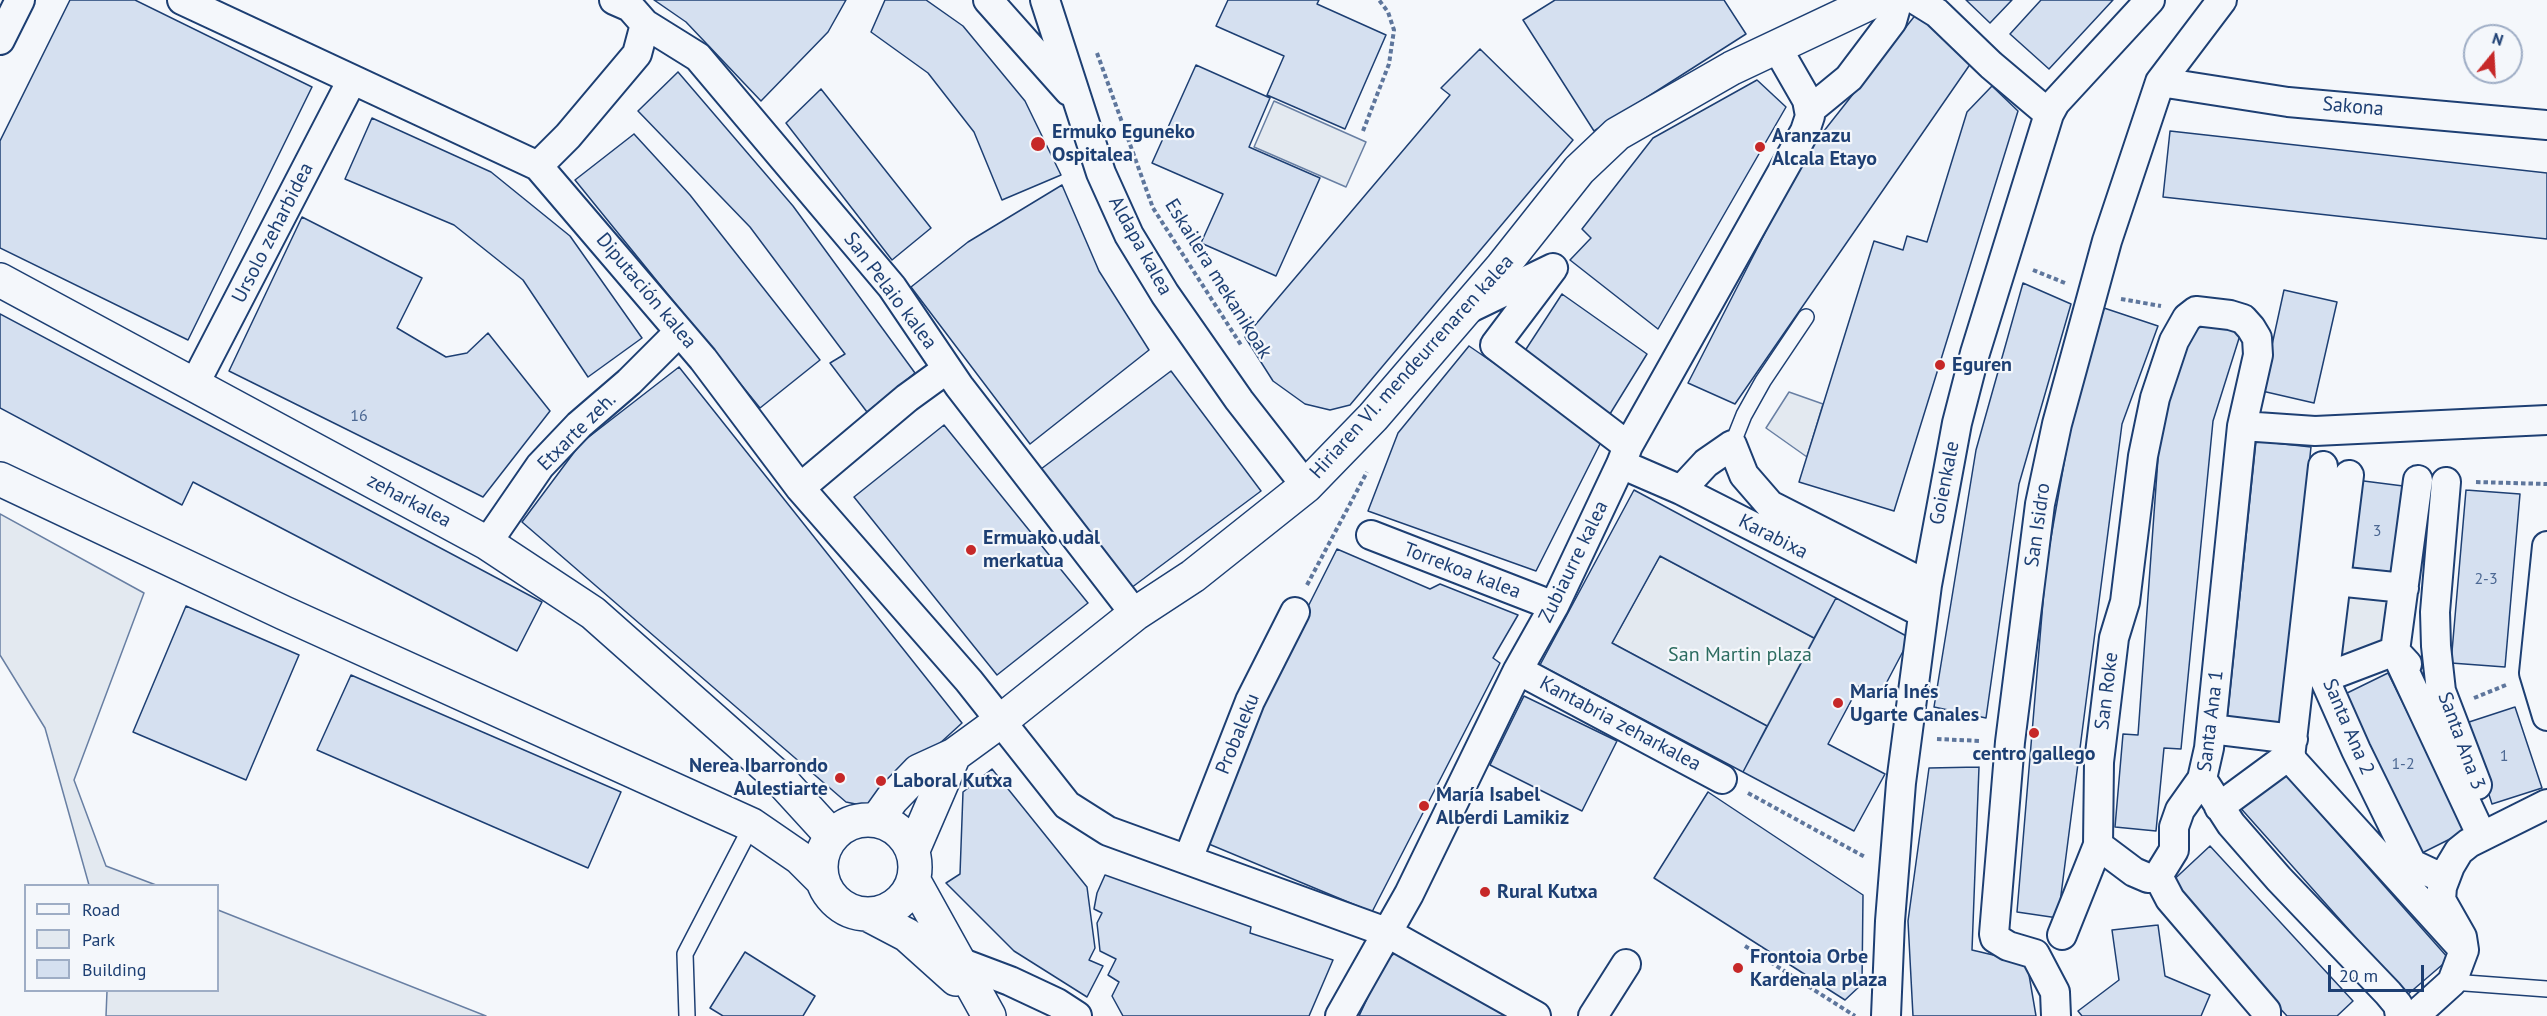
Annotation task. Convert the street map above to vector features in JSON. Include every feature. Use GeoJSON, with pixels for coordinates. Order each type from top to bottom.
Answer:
{"type":"FeatureCollection","features":[{"type":"Feature","properties":{"kind":"street"},"geometry":{"type":"LineString","coordinates":[[0,40],[20,0]]}},
{"type":"Feature","properties":{"kind":"street","name":"Diputación kalea"},"geometry":{"type":"LineString","coordinates":[[182,0],[538,166],[703,359],[800,488],[1002,720]]}},
{"type":"Feature","properties":{"kind":"street","name":"San Pelaio kalea"},"geometry":{"type":"LineString","coordinates":[[614,0],[630,7],[645,24],[698,57],[892,287],[947,369],[1135,614]]}},
{"type":"Feature","properties":{"kind":"street","name":"Aldapa kalea"},"geometry":{"type":"LineString","coordinates":[[988,0],[1075,98],[1101,173],[1130,235],[1153,274],[1239,400],[1306,486]]}},
{"type":"Feature","properties":{"kind":"street"},"geometry":{"type":"LineString","coordinates":[[1045,0],[1075,98]]}},
{"type":"Feature","properties":{"kind":"street","name":"Hiriaren VI. mendeurrenaren kalea"},"geometry":{"type":"LineString","coordinates":[[848,830],[892,799],[919,771],[954,755],[1002,720],[1135,614],[1193,576],[1306,486],[1373,417],[1467,309],[1580,170],[1617,134],[1732,68],[1876,0]]}},
{"type":"Feature","properties":{"kind":"street"},"geometry":{"type":"LineString","coordinates":[[1776,46],[1807,100],[1810,110],[1849,78],[1892,21],[1898,0]]}},
{"type":"Feature","properties":{"kind":"street"},"geometry":{"type":"LineString","coordinates":[[1916,0],[1937,12],[1991,65],[2049,114]]}},
{"type":"Feature","properties":{"kind":"street","name":"Goienkale"},"geometry":{"type":"LineString","coordinates":[[1886,1016],[1890,921],[1906,738],[1927,585],[1957,423],[1975,353],[2049,114],[2063,93],[2150,0]]}},
{"type":"Feature","properties":{"kind":"street","name":"San Isidro"},"geometry":{"type":"LineString","coordinates":[[2055,1016],[2055,992],[2035,954],[2008,946],[1998,941],[1994,934],[2010,742],[2040,504],[2052,442],[2107,241],[2160,82],[2222,0]]}},
{"type":"Feature","properties":{"kind":"street"},"geometry":{"type":"LineString","coordinates":[[538,166],[568,136],[637,54],[645,24]]}},
{"type":"Feature","properties":{"kind":"street","name":"Ursolo zeharbidea"},"geometry":{"type":"LineString","coordinates":[[194,385],[352,80]]}},
{"type":"Feature","properties":{"kind":"street","name":"Sakona"},"geometry":{"type":"LineString","coordinates":[[2160,82],[2288,102],[2547,125]]}},
{"type":"Feature","properties":{"kind":"street","name":"Zubiaurre kalea"},"geometry":{"type":"LineString","coordinates":[[1340,1016],[1409,894],[1518,670],[1554,606],[1625,455],[1805,131],[1810,110]]}},
{"type":"Feature","properties":{"kind":"street","name":"Karabixa"},"geometry":{"type":"LineString","coordinates":[[1467,309],[1553,268],[1495,345],[1625,455],[1681,490],[1923,613]]}},
{"type":"Feature","properties":{"kind":"street","name":"zeharkalea"},"geometry":{"type":"LineString","coordinates":[[0,280],[487,543],[593,614],[779,778],[810,792],[835,808],[848,830]]}},
{"type":"Feature","properties":{"kind":"street","name":"San Roke"},"geometry":{"type":"LineString","coordinates":[[2098,845],[2099,762],[2112,648],[2118,620],[2125,602],[2150,417],[2177,335],[2187,318],[2196,311],[2203,311]]}},
{"type":"Feature","properties":{"kind":"street","name":"Santa Ana 1"},"geometry":{"type":"LineString","coordinates":[[2203,311],[2230,315],[2243,320],[2257,338],[2258,355],[2242,426],[2211,729],[2202,779],[2231,824],[2278,879],[2388,993],[2398,1005],[2400,1016]]}},
{"type":"Feature","properties":{"kind":"street","name":"Etxarte zeh."},"geometry":{"type":"LineString","coordinates":[[487,543],[540,466],[579,425],[629,382],[679,332]]}},
{"type":"Feature","properties":{"kind":"street"},"geometry":{"type":"LineString","coordinates":[[800,488],[907,398],[947,369]]}},
{"type":"Feature","properties":{"kind":"street"},"geometry":{"type":"LineString","coordinates":[[2242,426],[2315,431],[2547,420]]}},
{"type":"Feature","properties":{"kind":"street"},"geometry":{"type":"LineString","coordinates":[[1681,490],[1706,464],[1732,445]]}},
{"type":"Feature","properties":{"kind":"street","name":"Karabixa"},"geometry":{"type":"LineString","coordinates":[[1732,445],[1744,475],[1770,505],[1927,585]]}},
{"type":"Feature","properties":{"kind":"street"},"geometry":{"type":"LineString","coordinates":[[2323,465],[2290,758],[2464,950]]}},
{"type":"Feature","properties":{"kind":"street","name":"Santa Ana 2"},"geometry":{"type":"LineString","coordinates":[[2349,475],[2324,678],[2355,750],[2412,864],[2444,879]]}},
{"type":"Feature","properties":{"kind":"street"},"geometry":{"type":"LineString","coordinates":[[0,479],[284,614],[756,827],[800,858],[823,881],[830,894],[840,904],[853,911],[867,914],[907,935],[938,961],[986,1011]]}},
{"type":"Feature","properties":{"kind":"street"},"geometry":{"type":"LineString","coordinates":[[2418,480],[2395,651],[2487,830]]}},
{"type":"Feature","properties":{"kind":"street","name":"Santa Ana 3"},"geometry":{"type":"LineString","coordinates":[[2446,482],[2434,612],[2441,691],[2487,830]]}},
{"type":"Feature","properties":{"kind":"street","name":"Torrekoa kalea"},"geometry":{"type":"LineString","coordinates":[[1371,535],[1554,606]]}},
{"type":"Feature","properties":{"kind":"street"},"geometry":{"type":"LineString","coordinates":[[2547,546],[2534,673],[2547,716]]}},
{"type":"Feature","properties":{"kind":"street"},"geometry":{"type":"LineString","coordinates":[[2336,580],[2403,588]]}},
{"type":"Feature","properties":{"kind":"street","name":"Probaleku"},"geometry":{"type":"LineString","coordinates":[[1188,859],[1250,700],[1295,612]]}},
{"type":"Feature","properties":{"kind":"street"},"geometry":{"type":"LineString","coordinates":[[2395,651],[2448,709]]}},
{"type":"Feature","properties":{"kind":"street"},"geometry":{"type":"LineString","coordinates":[[2324,678],[2395,651]]}},
{"type":"Feature","properties":{"kind":"street","name":"Kantabria zeharkalea"},"geometry":{"type":"LineString","coordinates":[[1518,670],[1722,779]]}},
{"type":"Feature","properties":{"kind":"street"},"geometry":{"type":"LineString","coordinates":[[1002,720],[1067,805],[1108,831],[1386,932],[1536,1016]]}},
{"type":"Feature","properties":{"kind":"street"},"geometry":{"type":"LineString","coordinates":[[2211,729],[2292,746]]}},
{"type":"Feature","properties":{"kind":"street"},"geometry":{"type":"LineString","coordinates":[[2219,807],[2292,746]]}},
{"type":"Feature","properties":{"kind":"street"},"geometry":{"type":"LineString","coordinates":[[867,914],[882,912],[896,905],[907,894],[913,865],[954,755]]}},
{"type":"Feature","properties":{"kind":"street"},"geometry":{"type":"LineString","coordinates":[[2062,935],[2098,845],[2134,872],[2148,878],[2158,876],[2174,850],[2174,827],[2180,810],[2202,779]]}},
{"type":"Feature","properties":{"kind":"street"},"geometry":{"type":"LineString","coordinates":[[2419,1016],[2421,1010],[2452,982],[2464,950],[2462,937],[2441,900],[2444,879],[2459,851],[2487,830],[2547,804]]}},
{"type":"Feature","properties":{"kind":"street"},"geometry":{"type":"LineString","coordinates":[[756,827],[793,832],[892,826],[904,836],[913,865],[957,961],[986,1011]]}},
{"type":"Feature","properties":{"kind":"street"},"geometry":{"type":"LineString","coordinates":[[823,881],[821,868],[823,854],[848,830]]}},
{"type":"Feature","properties":{"kind":"street"},"geometry":{"type":"LineString","coordinates":[[2158,876],[2170,899],[2266,1011],[2266,1016]]}},
{"type":"Feature","properties":{"kind":"street"},"geometry":{"type":"LineString","coordinates":[[957,961],[1010,981],[1057,1003],[1077,1016]]}},
{"type":"Feature","properties":{"kind":"street"},"geometry":{"type":"LineString","coordinates":[[1593,1016],[1626,964]]}},
{"type":"Feature","properties":{"kind":"lane"},"geometry":{"type":"LineString","coordinates":[[1732,445],[1744,415],[1763,381],[1806,317]]}},
{"type":"Feature","properties":{"kind":"lane"},"geometry":{"type":"LineString","coordinates":[[687,1016],[685,954],[756,827]]}},
{"type":"Feature","properties":{"kind":"lane"},"geometry":{"type":"LineString","coordinates":[[2452,982],[2547,989]]}},
{"type":"Feature","properties":{"kind":"path"},"geometry":{"type":"LineString","coordinates":[[1363,131],[1389,64],[1394,30],[1388,12],[1379,0]]}},
{"type":"Feature","properties":{"kind":"path","name":"Eskailera mekanikoak"},"geometry":{"type":"LineString","coordinates":[[1094,43],[1153,208],[1242,347]]}},
{"type":"Feature","properties":{"kind":"path"},"geometry":{"type":"LineString","coordinates":[[1314,569],[1369,468]]}},
{"type":"Feature","properties":{"kind":"path"},"geometry":{"type":"LineString","coordinates":[[2448,709],[2534,673]]}},
{"type":"Feature","properties":{"kind":"path"},"geometry":{"type":"LineString","coordinates":[[1906,738],[2010,742]]}},
{"type":"Feature","properties":{"kind":"path"},"geometry":{"type":"LineString","coordinates":[[1722,779],[1895,874]]}},
{"type":"Feature","properties":{"kind":"path"},"geometry":{"type":"LineString","coordinates":[[1745,946],[1855,1016]]}},
{"type":"Feature","properties":{"kind":"green space"},"geometry":{"type":"Polygon","coordinates":[[[1274,101],[1366,142],[1346,187],[1254,147],[1274,101]]]}},
{"type":"Feature","properties":{"kind":"green space"},"geometry":{"type":"Polygon","coordinates":[[[1789,392],[1823,404],[1807,457],[1766,428],[1789,392]]]}},
{"type":"Feature","properties":{"kind":"green space"},"geometry":{"type":"Polygon","coordinates":[[[0,514],[144,593],[74,780],[106,866],[153,884],[89,884],[45,728],[0,655],[0,514]]]}},
{"type":"Feature","properties":{"kind":"green space","name":"San Martin plaza"},"geometry":{"type":"Polygon","coordinates":[[[1660,556],[1814,638],[1767,726],[1612,643],[1660,556]]]}},
{"type":"Feature","properties":{"kind":"green space"},"geometry":{"type":"Polygon","coordinates":[[[2343,587],[2396,595],[2392,643],[2334,666],[2343,587]]]}},
{"type":"Feature","properties":{"kind":"green space"},"geometry":{"type":"Polygon","coordinates":[[[219,910],[486,1016],[106,1016],[107,992],[219,992],[219,910]]]}},
{"type":"Feature","properties":{"kind":"building"},"geometry":{"type":"Polygon","coordinates":[[[70,0],[135,0],[312,87],[188,340],[0,248],[0,141],[70,0]]]}},
{"type":"Feature","properties":{"kind":"building"},"geometry":{"type":"Polygon","coordinates":[[[654,0],[846,0],[828,32],[761,101],[686,22],[654,0]]]}},
{"type":"Feature","properties":{"kind":"building"},"geometry":{"type":"Polygon","coordinates":[[[885,0],[926,0],[963,26],[1025,101],[1061,175],[1002,200],[974,132],[928,73],[871,32],[885,0]]]}},
{"type":"Feature","properties":{"kind":"building"},"geometry":{"type":"Polygon","coordinates":[[[1228,0],[1319,0],[1317,4],[1386,35],[1345,129],[1267,95],[1284,56],[1216,26],[1228,0]]]}},
{"type":"Feature","properties":{"kind":"building"},"geometry":{"type":"Polygon","coordinates":[[[1555,0],[1724,0],[1746,34],[1594,131],[1523,20],[1555,0]]]}},
{"type":"Feature","properties":{"kind":"building"},"geometry":{"type":"Polygon","coordinates":[[[1966,0],[2012,0],[1990,23],[1966,0]]]}},
{"type":"Feature","properties":{"kind":"building"},"geometry":{"type":"Polygon","coordinates":[[[2041,0],[2113,0],[2049,69],[2010,34],[2041,0]]]}},
{"type":"Feature","properties":{"kind":"building"},"geometry":{"type":"Polygon","coordinates":[[[1917,13],[1971,63],[1735,404],[1688,383],[1805,155],[1917,13]]]}},
{"type":"Feature","properties":{"kind":"building"},"geometry":{"type":"Polygon","coordinates":[[[1480,49],[1573,140],[1350,405],[1330,410],[1305,404],[1273,381],[1245,337],[1450,95],[1441,88],[1480,49]]]}},
{"type":"Feature","properties":{"kind":"building"},"geometry":{"type":"Polygon","coordinates":[[[1196,65],[1270,98],[1249,147],[1320,178],[1276,276],[1201,243],[1223,194],[1152,163],[1196,65]]]}},
{"type":"Feature","properties":{"kind":"building"},"geometry":{"type":"Polygon","coordinates":[[[678,72],[793,206],[915,373],[867,412],[830,363],[845,354],[750,227],[638,111],[678,72]]]}},
{"type":"Feature","properties":{"kind":"building"},"geometry":{"type":"Polygon","coordinates":[[[1757,80],[1786,107],[1658,329],[1570,260],[1591,238],[1582,229],[1653,138],[1757,80]]]}},
{"type":"Feature","properties":{"kind":"building"},"geometry":{"type":"Polygon","coordinates":[[[1992,86],[2018,111],[1894,511],[1799,482],[1874,241],[1903,250],[1907,236],[1927,242],[1967,112],[1992,86]]]}},
{"type":"Feature","properties":{"kind":"building"},"geometry":{"type":"Polygon","coordinates":[[[821,89],[931,228],[892,260],[786,123],[821,89]]]}},
{"type":"Feature","properties":{"kind":"building"},"geometry":{"type":"Polygon","coordinates":[[[372,118],[491,172],[570,236],[642,338],[588,377],[523,280],[454,225],[345,179],[372,118]]]}},
{"type":"Feature","properties":{"kind":"building"},"geometry":{"type":"Polygon","coordinates":[[[2170,131],[2547,173],[2547,239],[2163,197],[2170,131]]]}},
{"type":"Feature","properties":{"kind":"building"},"geometry":{"type":"Polygon","coordinates":[[[634,134],[690,195],[820,360],[760,408],[575,180],[634,134]]]}},
{"type":"Feature","properties":{"kind":"building"},"geometry":{"type":"Polygon","coordinates":[[[1062,185],[1099,271],[1149,350],[1030,444],[911,287],[968,242],[1062,185]]]}},
{"type":"Feature","properties":{"kind":"building"},"geometry":{"type":"Polygon","coordinates":[[[302,217],[422,278],[397,328],[446,357],[467,353],[488,333],[550,411],[483,497],[229,371],[302,217]]]}},
{"type":"Feature","properties":{"kind":"building"},"geometry":{"type":"Polygon","coordinates":[[[2023,283],[2071,304],[2019,484],[1986,718],[1934,707],[1976,450],[2023,283]]]}},
{"type":"Feature","properties":{"kind":"building"},"geometry":{"type":"Polygon","coordinates":[[[2284,290],[2337,302],[2314,403],[2262,391],[2284,290]]]}},
{"type":"Feature","properties":{"kind":"building"},"geometry":{"type":"Polygon","coordinates":[[[1562,294],[1647,354],[1605,422],[1517,363],[1562,294]]]}},
{"type":"Feature","properties":{"kind":"building"},"geometry":{"type":"Polygon","coordinates":[[[2104,308],[2158,326],[2122,424],[2058,918],[2017,912],[2046,566],[2070,429],[2104,308]]]}},
{"type":"Feature","properties":{"kind":"building"},"geometry":{"type":"Polygon","coordinates":[[[0,314],[542,602],[517,651],[193,482],[182,505],[0,408],[0,314]]]}},
{"type":"Feature","properties":{"kind":"building"},"geometry":{"type":"Polygon","coordinates":[[[2197,316],[2241,332],[2213,421],[2181,749],[2164,748],[2156,831],[2115,827],[2123,734],[2138,735],[2161,417],[2197,316]]]}},
{"type":"Feature","properties":{"kind":"building"},"geometry":{"type":"Polygon","coordinates":[[[1469,346],[1603,438],[1536,571],[1368,511],[1398,433],[1469,346]]]}},
{"type":"Feature","properties":{"kind":"building"},"geometry":{"type":"Polygon","coordinates":[[[679,367],[962,723],[870,807],[846,802],[522,522],[581,443],[679,367]]]}},
{"type":"Feature","properties":{"kind":"building"},"geometry":{"type":"Polygon","coordinates":[[[1171,371],[1261,491],[1131,588],[1041,469],[1171,371]]]}},
{"type":"Feature","properties":{"kind":"building","name":"Ermuako udal merkatua"},"geometry":{"type":"Polygon","coordinates":[[[944,425],[1088,603],[997,675],[854,497],[944,425]]]}},
{"type":"Feature","properties":{"kind":"building"},"geometry":{"type":"Polygon","coordinates":[[[2256,441],[2311,447],[2280,736],[2226,730],[2256,441]]]}},
{"type":"Feature","properties":{"kind":"building"},"geometry":{"type":"Polygon","coordinates":[[[2356,480],[2411,487],[2399,583],[2344,576],[2356,480]]]}},
{"type":"Feature","properties":{"kind":"building"},"geometry":{"type":"Polygon","coordinates":[[[1634,490],[1836,598],[1814,638],[1660,556],[1612,643],[1767,726],[1743,772],[1540,665],[1634,490]]]}},
{"type":"Feature","properties":{"kind":"building"},"geometry":{"type":"Polygon","coordinates":[[[2466,490],[2520,494],[2505,667],[2451,663],[2466,490]]]}},
{"type":"Feature","properties":{"kind":"building"},"geometry":{"type":"Polygon","coordinates":[[[1337,549],[1430,589],[1440,584],[1518,615],[1493,658],[1500,663],[1372,912],[1204,842],[1258,706],[1337,549]]]}},
{"type":"Feature","properties":{"kind":"building"},"geometry":{"type":"Polygon","coordinates":[[[1836,598],[1910,638],[1879,697],[1859,686],[1828,744],[1885,774],[1854,831],[1743,772],[1836,598]]]}},
{"type":"Feature","properties":{"kind":"building"},"geometry":{"type":"Polygon","coordinates":[[[186,606],[299,655],[246,780],[133,732],[186,606]]]}},
{"type":"Feature","properties":{"kind":"building"},"geometry":{"type":"Polygon","coordinates":[[[2388,673],[2466,831],[2418,855],[2341,696],[2388,673]]]}},
{"type":"Feature","properties":{"kind":"building"},"geometry":{"type":"Polygon","coordinates":[[[351,675],[621,792],[588,868],[317,750],[351,675]]]}},
{"type":"Feature","properties":{"kind":"building"},"geometry":{"type":"Polygon","coordinates":[[[1524,696],[1617,741],[1582,811],[1490,765],[1524,696]]]}},
{"type":"Feature","properties":{"kind":"building"},"geometry":{"type":"Polygon","coordinates":[[[2515,707],[2542,788],[2492,804],[2466,723],[2515,707]]]}},
{"type":"Feature","properties":{"kind":"building"},"geometry":{"type":"Polygon","coordinates":[[[1979,767],[1972,950],[2027,963],[2036,1016],[1913,1016],[1908,921],[1929,768],[1979,767]]]}},
{"type":"Feature","properties":{"kind":"building"},"geometry":{"type":"Polygon","coordinates":[[[2279,767],[2449,959],[2407,995],[2237,804],[2279,767]]]}},
{"type":"Feature","properties":{"kind":"building"},"geometry":{"type":"Polygon","coordinates":[[[992,769],[1087,887],[1095,948],[1089,960],[1103,966],[1087,997],[1014,951],[946,883],[960,874],[963,792],[992,769]]]}},
{"type":"Feature","properties":{"kind":"building"},"geometry":{"type":"Polygon","coordinates":[[[1708,792],[1863,895],[1862,984],[1845,1000],[1654,878],[1708,792]]]}},
{"type":"Feature","properties":{"kind":"building"},"geometry":{"type":"Polygon","coordinates":[[[2210,846],[2353,1001],[2337,1016],[2287,1016],[2167,886],[2210,846]]]}},
{"type":"Feature","properties":{"kind":"building"},"geometry":{"type":"Polygon","coordinates":[[[1105,875],[1251,927],[1250,933],[1333,960],[1309,1016],[1123,1016],[1112,996],[1119,982],[1108,975],[1116,959],[1100,951],[1097,923],[1102,913],[1094,909],[1097,893],[1105,875]]]}},
{"type":"Feature","properties":{"kind":"building"},"geometry":{"type":"Polygon","coordinates":[[[2158,925],[2165,976],[2210,995],[2201,1016],[2082,1016],[2078,1011],[2119,980],[2112,930],[2158,925]]]}},
{"type":"Feature","properties":{"kind":"building"},"geometry":{"type":"Polygon","coordinates":[[[745,952],[815,996],[803,1016],[723,1016],[710,1008],[745,952]]]}},
{"type":"Feature","properties":{"kind":"building"},"geometry":{"type":"Polygon","coordinates":[[[1395,953],[1506,1016],[1359,1016],[1385,961],[1395,953]]]}},
{"type":"Feature","properties":{"kind":"place","name":"Ermuko Eguneko Ospitalea"},"geometry":{"type":"Point","coordinates":[1038,144]}},
{"type":"Feature","properties":{"kind":"place","name":"Aranzazu Alcala Etayo"},"geometry":{"type":"Point","coordinates":[1760,147]}},
{"type":"Feature","properties":{"kind":"place","name":"Eguren"},"geometry":{"type":"Point","coordinates":[1940,365]}},
{"type":"Feature","properties":{"kind":"place","name":"Ermuako udal merkatua"},"geometry":{"type":"Point","coordinates":[971,550]}},
{"type":"Feature","properties":{"kind":"place","name":"María Inés Ugarte Canales"},"geometry":{"type":"Point","coordinates":[1838,703]}},
{"type":"Feature","properties":{"kind":"place","name":"centro gallego"},"geometry":{"type":"Point","coordinates":[2034,733]}},
{"type":"Feature","properties":{"kind":"place","name":"Nerea Ibarrondo Aulestiarte"},"geometry":{"type":"Point","coordinates":[840,778]}},
{"type":"Feature","properties":{"kind":"place","name":"Laboral Kutxa"},"geometry":{"type":"Point","coordinates":[881,781]}},
{"type":"Feature","properties":{"kind":"place","name":"María Isabel Alberdi Lamikiz"},"geometry":{"type":"Point","coordinates":[1424,806]}},
{"type":"Feature","properties":{"kind":"place","name":"Rural Kutxa"},"geometry":{"type":"Point","coordinates":[1485,892]}},
{"type":"Feature","properties":{"kind":"place","name":"Frontoia Orbe Kardenala plaza"},"geometry":{"type":"Point","coordinates":[1738,968]}}]}
